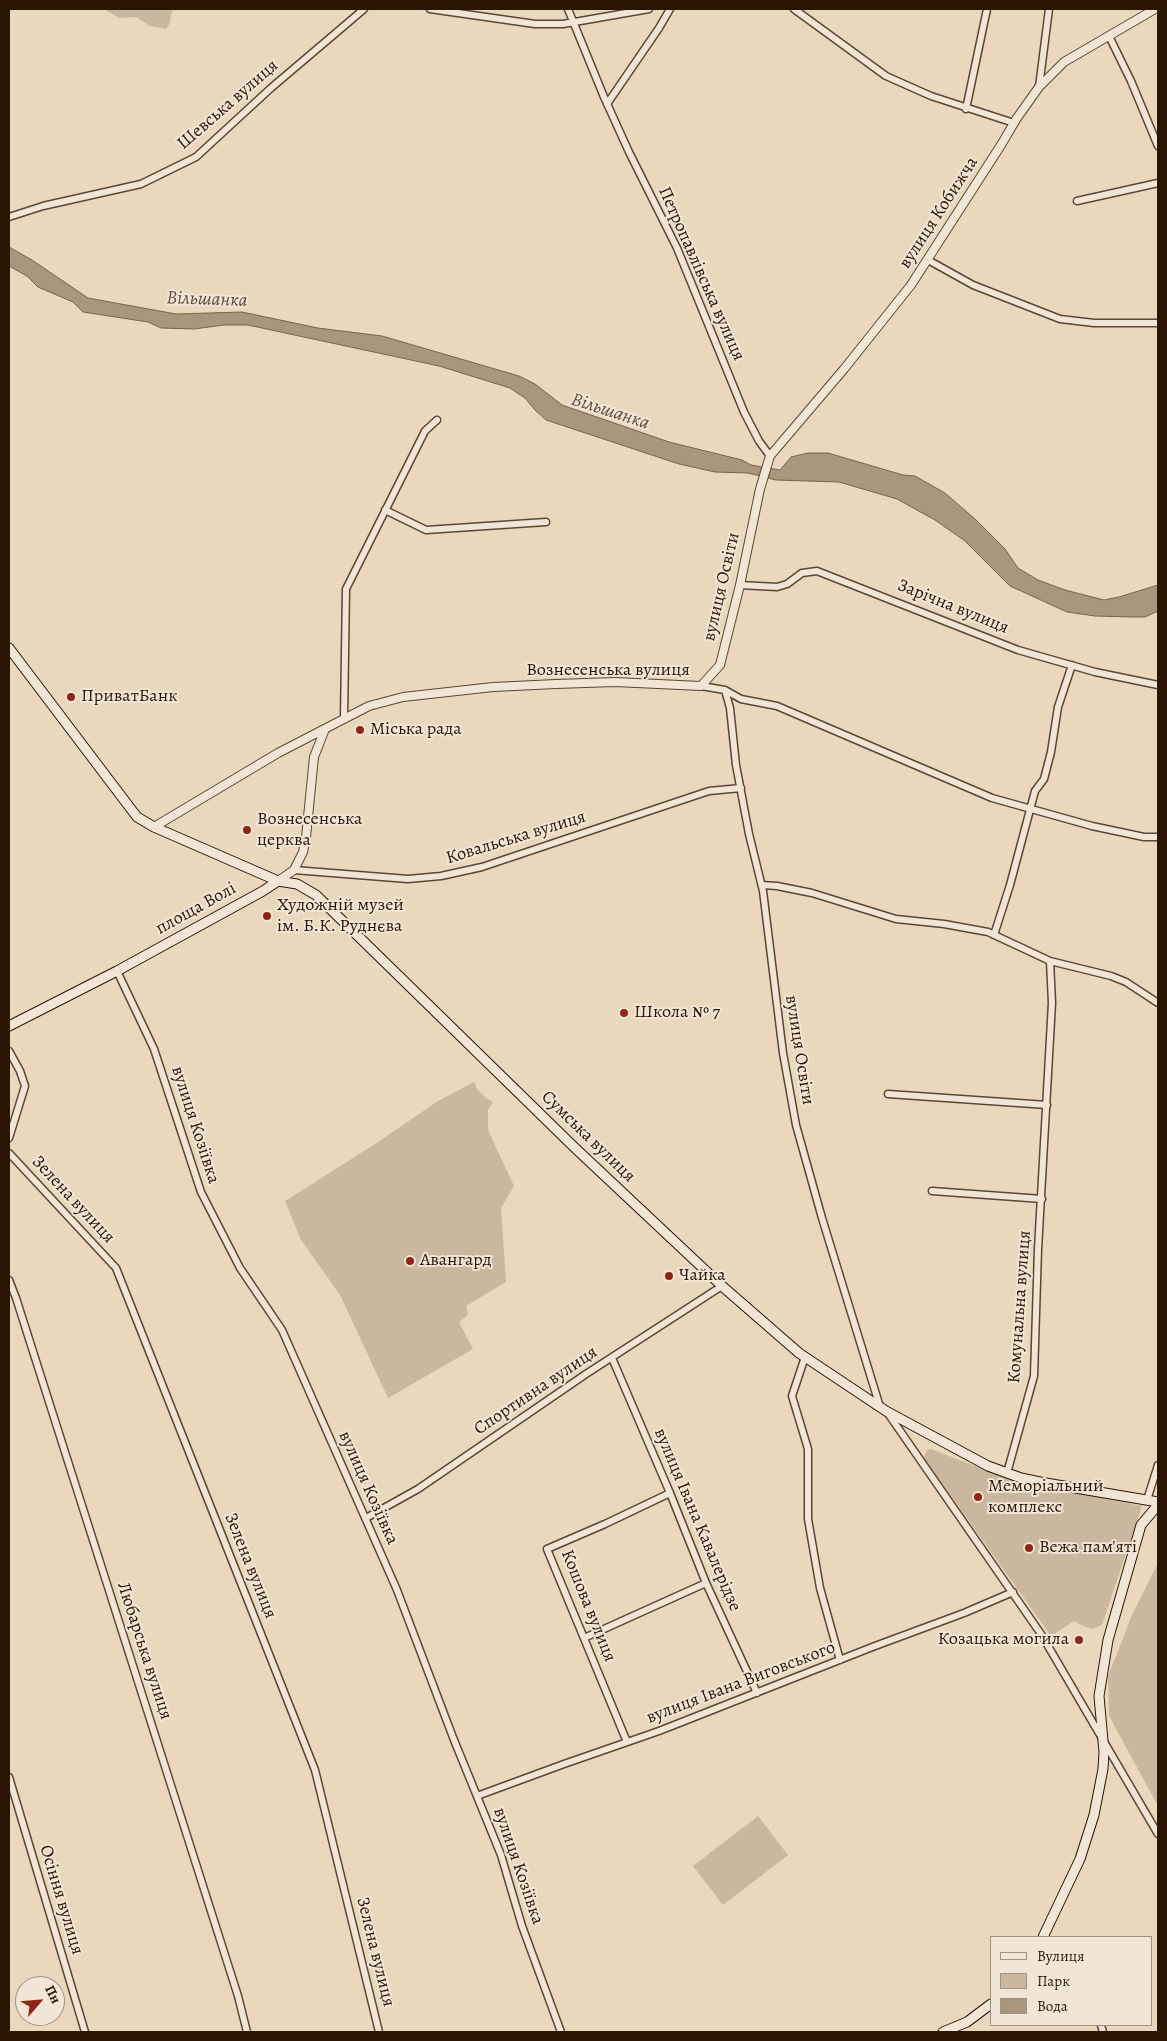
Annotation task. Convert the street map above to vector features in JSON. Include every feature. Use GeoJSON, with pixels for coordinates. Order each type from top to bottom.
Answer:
{"type":"FeatureCollection","features":[{"type":"Feature","properties":{"kind":"main road","name":"площа Волі"},"geometry":{"type":"LineString","coordinates":[[9,648],[137,817],[154,827],[278,881]]}},
{"type":"Feature","properties":{"kind":"main road","name":"площа Волі"},"geometry":{"type":"LineString","coordinates":[[9,1026],[117,971],[278,881]]}},
{"type":"Feature","properties":{"kind":"main road","name":"Сумська вулиця"},"geometry":{"type":"LineString","coordinates":[[278,881],[297,884],[325,902],[574,1147],[722,1286],[805,1357],[883,1409],[967,1456],[1007,1473],[1040,1482],[1158,1503]]}},
{"type":"Feature","properties":{"kind":"main road"},"geometry":{"type":"LineString","coordinates":[[1044,1936],[1067,1890],[1090,1831],[1100,1795],[1104,1752],[1099,1696],[1108,1640],[1141,1525],[1158,1503]]}},
{"type":"Feature","properties":{"kind":"main road"},"geometry":{"type":"LineString","coordinates":[[943,2032],[967,2022],[990,2005]]}},
{"type":"Feature","properties":{"kind":"street","name":"Шевська вулиця"},"geometry":{"type":"LineString","coordinates":[[9,217],[43,206],[141,184],[190,160],[204,150],[271,88],[364,9]]}},
{"type":"Feature","properties":{"kind":"street"},"geometry":{"type":"LineString","coordinates":[[430,9],[535,24],[573,22],[648,9]]}},
{"type":"Feature","properties":{"kind":"street","name":"Петропавлівська вулиця"},"geometry":{"type":"LineString","coordinates":[[568,9],[607,104],[677,248],[744,412],[769,458]]}},
{"type":"Feature","properties":{"kind":"street"},"geometry":{"type":"LineString","coordinates":[[614,9],[623,13]]}},
{"type":"Feature","properties":{"kind":"street"},"geometry":{"type":"LineString","coordinates":[[607,104],[654,36],[670,9]]}},
{"type":"Feature","properties":{"kind":"street"},"geometry":{"type":"LineString","coordinates":[[794,9],[886,76],[966,108],[1014,123]]}},
{"type":"Feature","properties":{"kind":"street"},"geometry":{"type":"LineString","coordinates":[[966,108],[987,9]]}},
{"type":"Feature","properties":{"kind":"street"},"geometry":{"type":"LineString","coordinates":[[1039,88],[1049,9]]}},
{"type":"Feature","properties":{"kind":"street","name":"вулиця Кобижча"},"geometry":{"type":"LineString","coordinates":[[769,458],[844,369],[911,285],[1014,123],[1039,88],[1064,62],[1155,9]]}},
{"type":"Feature","properties":{"kind":"street"},"geometry":{"type":"LineString","coordinates":[[1110,36],[1158,146]]}},
{"type":"Feature","properties":{"kind":"street"},"geometry":{"type":"LineString","coordinates":[[1077,201],[1158,183]]}},
{"type":"Feature","properties":{"kind":"street"},"geometry":{"type":"LineString","coordinates":[[928,260],[973,285],[1060,319],[1094,323],[1158,323]]}},
{"type":"Feature","properties":{"kind":"street"},"geometry":{"type":"LineString","coordinates":[[344,718],[346,589],[425,432],[437,420]]}},
{"type":"Feature","properties":{"kind":"street","name":"вулиця Освіти"},"geometry":{"type":"LineString","coordinates":[[701,686],[720,665],[740,585],[760,489],[769,458]]}},
{"type":"Feature","properties":{"kind":"street"},"geometry":{"type":"LineString","coordinates":[[385,510],[426,530],[546,522]]}},
{"type":"Feature","properties":{"kind":"street","name":"Зарічна вулиця"},"geometry":{"type":"LineString","coordinates":[[740,585],[777,587],[787,584],[802,573],[817,570],[1018,650],[1158,685]]}},
{"type":"Feature","properties":{"kind":"street"},"geometry":{"type":"LineString","coordinates":[[994,935],[1010,885],[1035,791],[1044,779],[1051,752],[1058,707],[1072,665]]}},
{"type":"Feature","properties":{"kind":"street","name":"Вознесенська вулиця"},"geometry":{"type":"LineString","coordinates":[[154,827],[278,752],[369,706],[403,697],[493,688],[615,682],[701,686],[725,690],[741,698],[777,706],[992,798],[1127,833],[1158,838]]}},
{"type":"Feature","properties":{"kind":"street","name":"вулиця Освіти"},"geometry":{"type":"LineString","coordinates":[[725,690],[730,708],[736,765],[762,886],[783,1053],[796,1125],[830,1245],[883,1409]]}},
{"type":"Feature","properties":{"kind":"street"},"geometry":{"type":"LineString","coordinates":[[278,881],[294,870],[300,861],[306,838],[314,758],[324,729]]}},
{"type":"Feature","properties":{"kind":"street","name":"Ковальська вулиця"},"geometry":{"type":"LineString","coordinates":[[294,870],[408,879],[441,876],[482,867],[709,791],[741,788]]}},
{"type":"Feature","properties":{"kind":"street"},"geometry":{"type":"LineString","coordinates":[[762,886],[776,886],[812,893],[896,919],[944,924],[994,935],[1050,961],[1111,976],[1126,982],[1158,1003]]}},
{"type":"Feature","properties":{"kind":"street","name":"Комунальна вулиця"},"geometry":{"type":"LineString","coordinates":[[1007,1473],[1034,1376],[1052,1004],[1050,961]]}},
{"type":"Feature","properties":{"kind":"street","name":"вулиця Козіївка"},"geometry":{"type":"LineString","coordinates":[[117,971],[154,1049],[201,1192],[240,1268],[282,1330],[332,1447],[366,1518],[397,1590],[501,1855],[522,1926],[561,2032]]}},
{"type":"Feature","properties":{"kind":"street"},"geometry":{"type":"LineString","coordinates":[[9,1051],[20,1071],[25,1086],[9,1138]]}},
{"type":"Feature","properties":{"kind":"street"},"geometry":{"type":"LineString","coordinates":[[888,1094],[1047,1105]]}},
{"type":"Feature","properties":{"kind":"street","name":"Зелена вулиця"},"geometry":{"type":"LineString","coordinates":[[9,1153],[116,1268],[315,1770],[379,2032]]}},
{"type":"Feature","properties":{"kind":"street"},"geometry":{"type":"LineString","coordinates":[[932,1191],[1042,1199]]}},
{"type":"Feature","properties":{"kind":"street","name":"Любарська вулиця"},"geometry":{"type":"LineString","coordinates":[[9,1280],[235,1986],[247,2032]]}},
{"type":"Feature","properties":{"kind":"street","name":"Спортивна вулиця"},"geometry":{"type":"LineString","coordinates":[[366,1518],[418,1489],[722,1286]]}},
{"type":"Feature","properties":{"kind":"street"},"geometry":{"type":"LineString","coordinates":[[805,1357],[792,1396],[808,1449],[808,1518],[820,1588],[840,1660]]}},
{"type":"Feature","properties":{"kind":"street","name":"вулиця Івана Кавалерідзе"},"geometry":{"type":"LineString","coordinates":[[612,1358],[706,1583],[757,1693]]}},
{"type":"Feature","properties":{"kind":"street","name":"Сумська вулиця"},"geometry":{"type":"LineString","coordinates":[[883,1409],[1014,1592],[1041,1634],[1158,1834]]}},
{"type":"Feature","properties":{"kind":"street"},"geometry":{"type":"LineString","coordinates":[[1147,1500],[1158,1465]]}},
{"type":"Feature","properties":{"kind":"street","name":"Кошова вулиця"},"geometry":{"type":"LineString","coordinates":[[627,1742],[547,1549],[670,1493]]}},
{"type":"Feature","properties":{"kind":"street"},"geometry":{"type":"LineString","coordinates":[[584,1638],[706,1583]]}},
{"type":"Feature","properties":{"kind":"street","name":"вулиця Івана Виговського"},"geometry":{"type":"LineString","coordinates":[[477,1796],[757,1693],[1014,1592]]}},
{"type":"Feature","properties":{"kind":"street","name":"Осіння вулиця"},"geometry":{"type":"LineString","coordinates":[[9,1777],[85,2032]]}},
{"type":"Feature","properties":{"kind":"green space"},"geometry":{"type":"Polygon","coordinates":[[[104,9],[174,9],[166,29],[150,26],[136,17],[119,18],[104,9]]]}},
{"type":"Feature","properties":{"kind":"green space","name":"Авангард"},"geometry":{"type":"Polygon","coordinates":[[[474,1082],[477,1089],[493,1102],[488,1110],[488,1130],[514,1186],[501,1208],[506,1282],[466,1306],[468,1315],[459,1322],[473,1349],[388,1398],[340,1295],[301,1240],[285,1201],[372,1146],[438,1101],[474,1082]]]}},
{"type":"Feature","properties":{"kind":"green space"},"geometry":{"type":"Polygon","coordinates":[[[931,1449],[1011,1480],[1142,1506],[1102,1625],[1092,1629],[1074,1621],[1051,1636],[924,1458],[927,1450],[931,1449]]]}},
{"type":"Feature","properties":{"kind":"green space"},"geometry":{"type":"Polygon","coordinates":[[[1158,1563],[1158,1806],[1109,1716],[1108,1676],[1133,1613],[1158,1563]]]}},
{"type":"Feature","properties":{"kind":"green space"},"geometry":{"type":"Polygon","coordinates":[[[758,1816],[788,1855],[723,1905],[693,1866],[758,1816]]]}},
{"type":"Feature","properties":{"kind":"water"},"geometry":{"type":"Polygon","coordinates":[[[9,247],[32,260],[88,298],[176,314],[242,312],[318,328],[382,336],[519,376],[535,384],[562,405],[669,442],[742,460],[751,465],[780,470],[791,457],[808,453],[828,453],[903,475],[915,476],[945,493],[1005,549],[1018,568],[1038,580],[1065,590],[1104,600],[1158,585],[1158,611],[1145,617],[1095,616],[1067,612],[1010,586],[965,541],[935,520],[897,499],[839,482],[776,480],[748,473],[715,472],[679,464],[546,420],[525,398],[510,388],[439,366],[248,325],[224,325],[194,329],[161,328],[148,322],[83,312],[73,302],[38,287],[27,276],[9,266],[9,247]]]}},
{"type":"Feature","properties":{"kind":"place","name":"ПриватБанк"},"geometry":{"type":"Point","coordinates":[71,697]}},
{"type":"Feature","properties":{"kind":"place","name":"Міська рада"},"geometry":{"type":"Point","coordinates":[360,730]}},
{"type":"Feature","properties":{"kind":"place","name":"Вознесенська церква"},"geometry":{"type":"Point","coordinates":[247,830]}},
{"type":"Feature","properties":{"kind":"place","name":"Художній музей ім. Б.К. Руднєва"},"geometry":{"type":"Point","coordinates":[267,916]}},
{"type":"Feature","properties":{"kind":"place","name":"Школа № 7"},"geometry":{"type":"Point","coordinates":[624,1013]}},
{"type":"Feature","properties":{"kind":"place","name":"Авангард"},"geometry":{"type":"Point","coordinates":[410,1261]}},
{"type":"Feature","properties":{"kind":"place","name":"Чайка"},"geometry":{"type":"Point","coordinates":[669,1276]}},
{"type":"Feature","properties":{"kind":"place","name":"Меморіальний комплекс"},"geometry":{"type":"Point","coordinates":[978,1497]}},
{"type":"Feature","properties":{"kind":"place","name":"Вежа пам'яті"},"geometry":{"type":"Point","coordinates":[1029,1548]}},
{"type":"Feature","properties":{"kind":"place","name":"Козацька могила"},"geometry":{"type":"Point","coordinates":[1079,1640]}},
{"type":"Feature","properties":{"kind":"water label","name":"Вільшанка"},"geometry":{"type":"Point","coordinates":[207,300]}},
{"type":"Feature","properties":{"kind":"water label","name":"Вільшанка"},"geometry":{"type":"Point","coordinates":[610,412]}}]}
